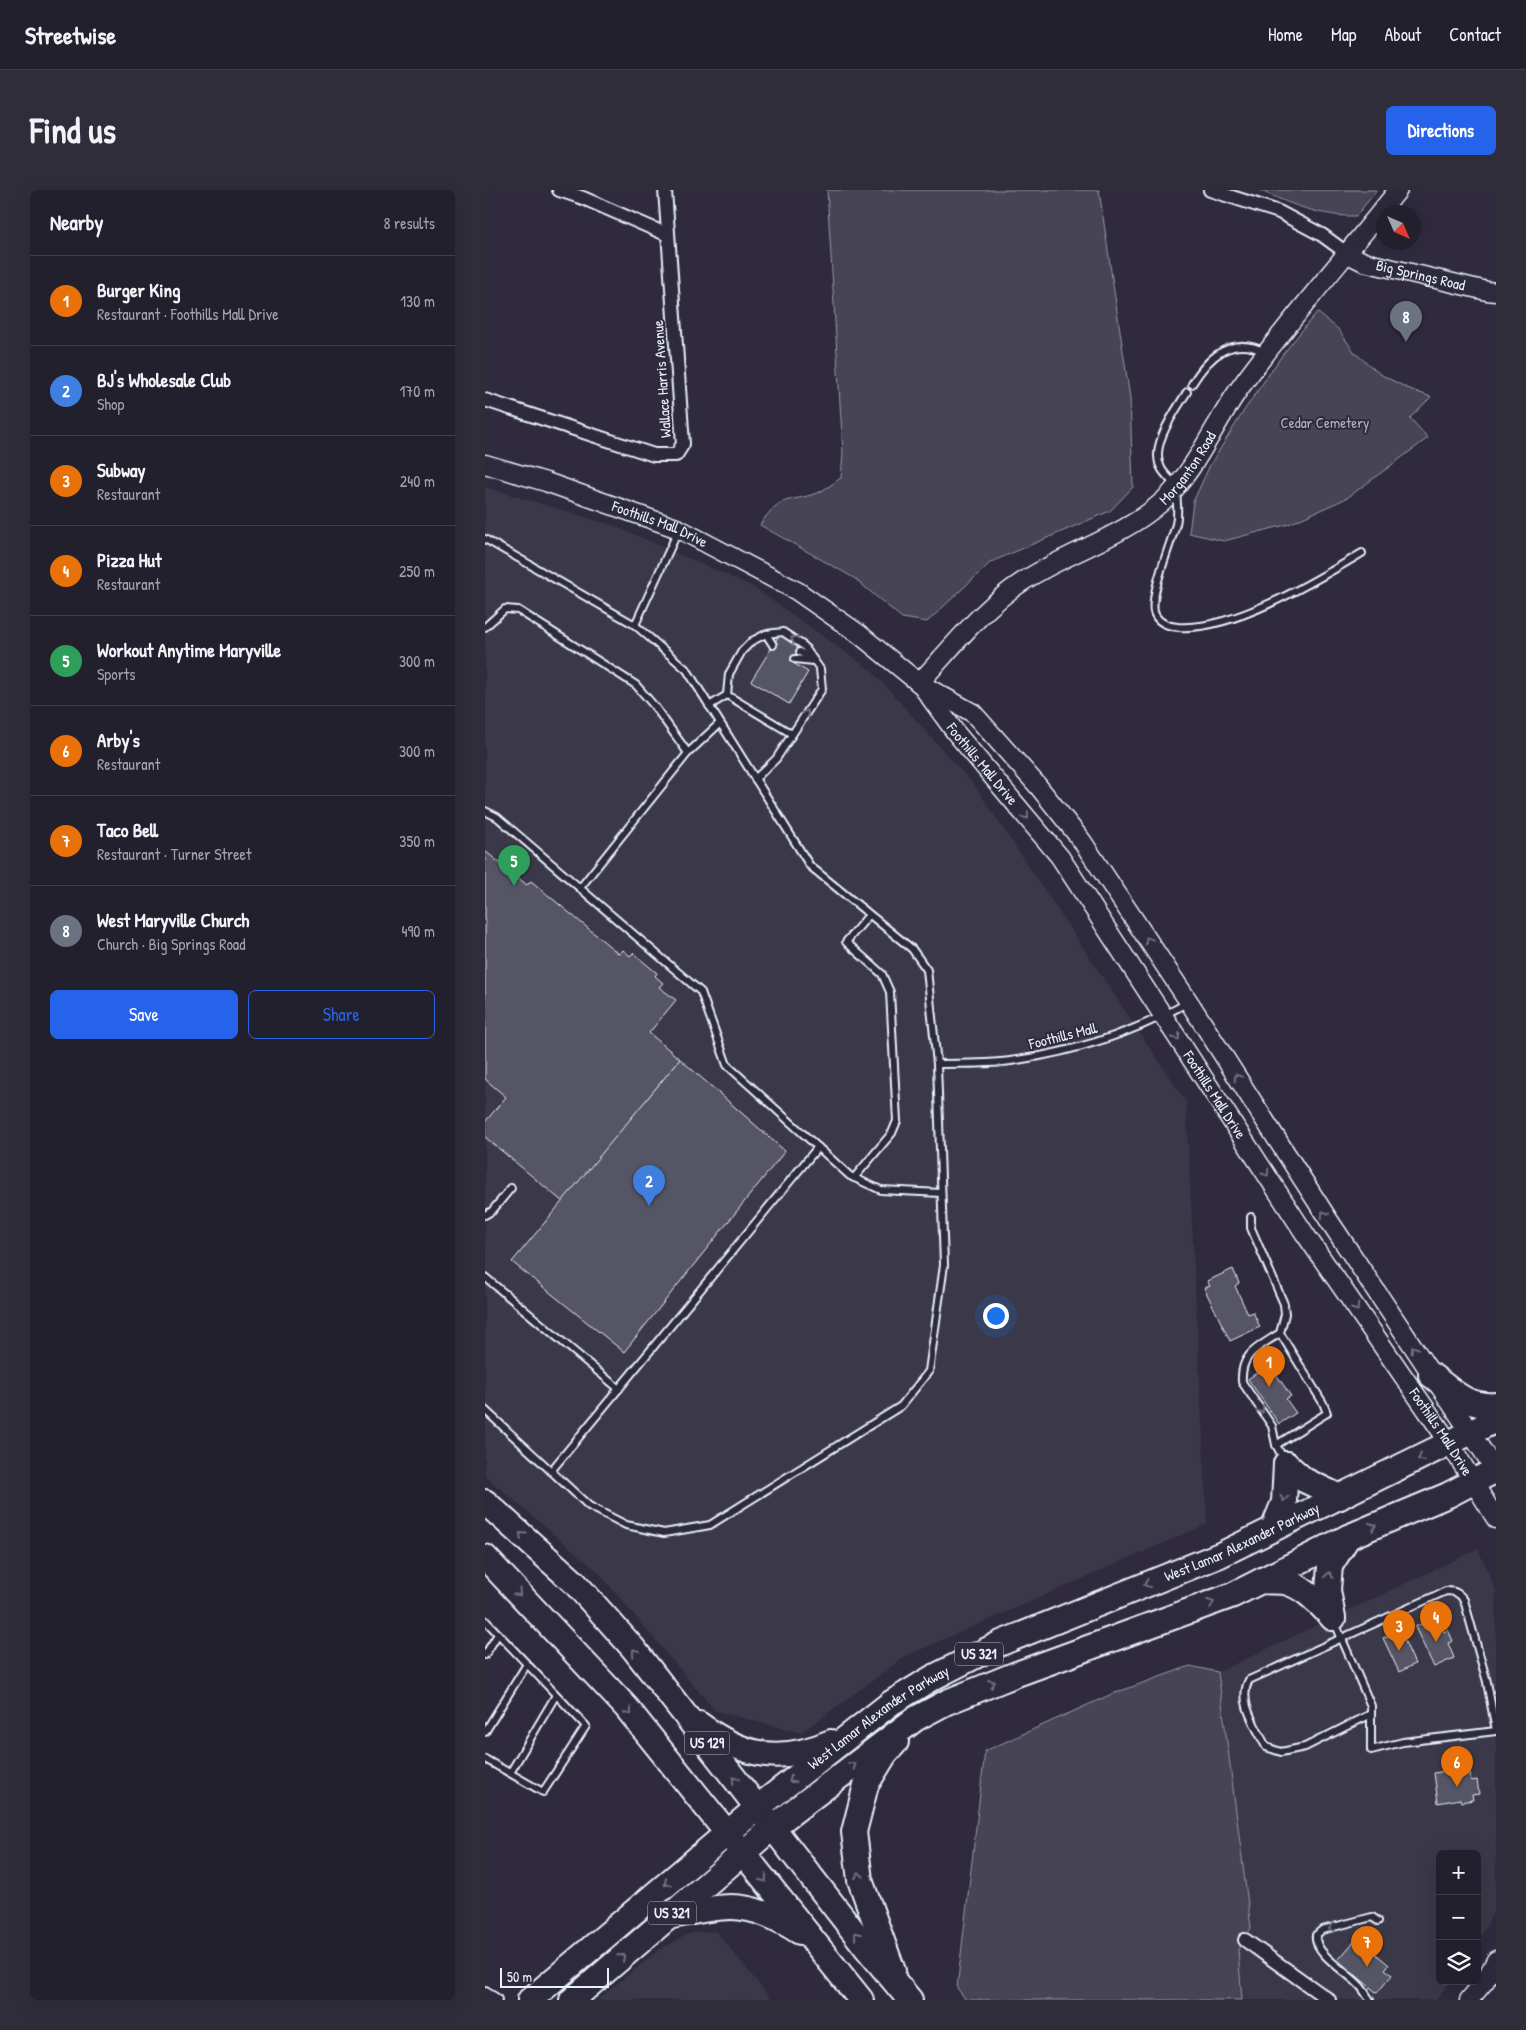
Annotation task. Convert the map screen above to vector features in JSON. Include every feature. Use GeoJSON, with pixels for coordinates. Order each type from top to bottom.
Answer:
{"type":"FeatureCollection","features":[{"type":"Feature","properties":{"kind":"highway"},"geometry":{"type":"LineString","coordinates":[[1431,1375],[1472,1403],[1483,1406],[1496,1405]]}},
{"type":"Feature","properties":{"kind":"highway","name":"West Lamar Alexander Parkway"},"geometry":{"type":"LineString","coordinates":[[530,2000],[727,1832],[849,1735],[907,1693],[1001,1642],[1220,1555],[1496,1420]]}},
{"type":"Feature","properties":{"kind":"highway"},"geometry":{"type":"LineString","coordinates":[[1281,1454],[1304,1480],[1340,1497]]}},
{"type":"Feature","properties":{"kind":"highway"},"geometry":{"type":"LineString","coordinates":[[1273,1529],[1284,1502],[1281,1454]]}},
{"type":"Feature","properties":{"kind":"highway","name":"West Lamar Alexander Parkway"},"geometry":{"type":"LineString","coordinates":[[572,2000],[773,1827],[915,1719],[947,1702],[1013,1675],[1233,1595],[1349,1537],[1474,1482],[1496,1470]]}},
{"type":"Feature","properties":{"kind":"highway","name":"US 129"},"geometry":{"type":"LineString","coordinates":[[485,1502],[575,1583],[633,1648],[865,1946],[905,1993]]}},
{"type":"Feature","properties":{"kind":"highway"},"geometry":{"type":"LineString","coordinates":[[1337,1629],[1327,1590],[1331,1566],[1349,1537]]}},
{"type":"Feature","properties":{"kind":"highway","name":"US 129"},"geometry":{"type":"LineString","coordinates":[[485,1557],[625,1707],[861,2000]]}},
{"type":"Feature","properties":{"kind":"highway"},"geometry":{"type":"LineString","coordinates":[[1261,1581],[1285,1582],[1300,1589],[1315,1599],[1337,1629]]}},
{"type":"Feature","properties":{"kind":"highway"},"geometry":{"type":"LineString","coordinates":[[682,1711],[715,1736],[740,1749],[763,1755],[783,1756],[811,1751],[849,1735]]}},
{"type":"Feature","properties":{"kind":"highway"},"geometry":{"type":"LineString","coordinates":[[905,1993],[859,1880],[854,1832],[866,1785],[885,1754],[915,1719]]}},
{"type":"Feature","properties":{"kind":"highway"},"geometry":{"type":"LineString","coordinates":[[668,1917],[731,1907],[758,1911],[783,1921],[809,1937]]}},
{"type":"Feature","properties":{"kind":"main road","name":"Morganton Road"},"geometry":{"type":"LineString","coordinates":[[919,683],[986,611],[1009,591],[1039,572],[1132,524],[1162,501],[1190,470],[1237,392],[1266,352],[1348,254],[1398,190]]}},
{"type":"Feature","properties":{"kind":"main road","name":"Big Springs Road"},"geometry":{"type":"LineString","coordinates":[[1348,254],[1365,262],[1496,292]]}},
{"type":"Feature","properties":{"kind":"main road","name":"Foothills Mall Drive"},"geometry":{"type":"LineString","coordinates":[[485,464],[546,482],[679,529],[797,591],[859,634],[919,683],[973,713],[1038,786],[1082,841],[1189,1002],[1328,1219],[1431,1375],[1460,1438],[1474,1482],[1496,1519]]}},
{"type":"Feature","properties":{"kind":"main road","name":"Foothills Mall Drive"},"geometry":{"type":"LineString","coordinates":[[919,683],[956,733],[1060,857],[1305,1234],[1460,1438],[1496,1470]]}},
{"type":"Feature","properties":{"kind":"main road"},"geometry":{"type":"LineString","coordinates":[[1469,2000],[1485,1981],[1496,1960]]}},
{"type":"Feature","properties":{"kind":"street"},"geometry":{"type":"LineString","coordinates":[[559,190],[583,198],[668,235]]}},
{"type":"Feature","properties":{"kind":"street","name":"Wallace Harris Avenue"},"geometry":{"type":"LineString","coordinates":[[485,400],[654,455],[676,455],[683,444],[665,190]]}},
{"type":"Feature","properties":{"kind":"street"},"geometry":{"type":"LineString","coordinates":[[1210,190],[1279,212],[1322,235],[1348,254]]}},
{"type":"Feature","properties":{"kind":"street"},"geometry":{"type":"LineString","coordinates":[[1245,1940],[1329,2000]]}},
{"type":"Feature","properties":{"kind":"street"},"geometry":{"type":"LineString","coordinates":[[485,1994],[495,2000]]}},
{"type":"Feature","properties":{"kind":"lane"},"geometry":{"type":"LineString","coordinates":[[1192,384],[1200,371],[1216,354],[1241,344],[1266,352]]}},
{"type":"Feature","properties":{"kind":"lane"},"geometry":{"type":"LineString","coordinates":[[1187,392],[1164,430],[1158,456],[1160,467],[1176,486],[1177,521],[1155,594],[1154,610],[1157,618],[1168,626],[1189,628],[1221,621],[1273,602],[1316,581],[1362,553]]}},
{"type":"Feature","properties":{"kind":"lane"},"geometry":{"type":"LineString","coordinates":[[635,625],[679,529]]}},
{"type":"Feature","properties":{"kind":"lane"},"geometry":{"type":"LineString","coordinates":[[485,539],[635,625],[687,670],[810,866],[912,949],[927,970],[937,1064],[944,1265],[929,1370],[901,1406],[710,1525],[665,1534],[626,1525],[589,1506],[485,1410]]}},
{"type":"Feature","properties":{"kind":"lane"},"geometry":{"type":"LineString","coordinates":[[485,627],[505,609],[518,610],[636,686],[655,707],[688,753]]}},
{"type":"Feature","properties":{"kind":"lane"},"geometry":{"type":"LineString","coordinates":[[727,695],[729,674],[742,651],[752,641],[766,634],[783,632],[804,646],[820,669],[822,689],[776,759],[755,779]]}},
{"type":"Feature","properties":{"kind":"lane"},"geometry":{"type":"LineString","coordinates":[[766,634],[777,638]]}},
{"type":"Feature","properties":{"kind":"lane"},"geometry":{"type":"LineString","coordinates":[[766,634],[773,645]]}},
{"type":"Feature","properties":{"kind":"lane"},"geometry":{"type":"LineString","coordinates":[[800,652],[814,661]]}},
{"type":"Feature","properties":{"kind":"lane"},"geometry":{"type":"LineString","coordinates":[[795,659],[814,661]]}},
{"type":"Feature","properties":{"kind":"lane"},"geometry":{"type":"LineString","coordinates":[[709,706],[727,695]]}},
{"type":"Feature","properties":{"kind":"lane"},"geometry":{"type":"LineString","coordinates":[[727,695],[792,734]]}},
{"type":"Feature","properties":{"kind":"lane"},"geometry":{"type":"LineString","coordinates":[[579,888],[688,753],[720,723]]}},
{"type":"Feature","properties":{"kind":"lane"},"geometry":{"type":"LineString","coordinates":[[485,811],[497,817],[701,992],[727,1065],[850,1176],[881,1190],[941,1193]]}},
{"type":"Feature","properties":{"kind":"lane"},"geometry":{"type":"LineString","coordinates":[[854,1178],[892,1133],[897,1121],[891,992],[882,974],[846,942],[869,915]]}},
{"type":"Feature","properties":{"kind":"lane","name":"Foothills Mall"},"geometry":{"type":"LineString","coordinates":[[937,1064],[1016,1061],[1089,1045],[1163,1016],[1189,1002]]}},
{"type":"Feature","properties":{"kind":"lane"},"geometry":{"type":"LineString","coordinates":[[551,1471],[818,1147]]}},
{"type":"Feature","properties":{"kind":"lane"},"geometry":{"type":"LineString","coordinates":[[485,1215],[492,1211],[511,1188]]}},
{"type":"Feature","properties":{"kind":"lane"},"geometry":{"type":"LineString","coordinates":[[1251,1217],[1251,1228],[1284,1304],[1285,1314],[1280,1332],[1252,1352],[1243,1363],[1243,1382],[1272,1426],[1281,1454],[1327,1413],[1280,1332]]}},
{"type":"Feature","properties":{"kind":"lane"},"geometry":{"type":"LineString","coordinates":[[485,1277],[619,1389]]}},
{"type":"Feature","properties":{"kind":"lane"},"geometry":{"type":"LineString","coordinates":[[1337,1629],[1371,1706],[1371,1714],[1371,1750],[1403,1742],[1496,1731],[1487,1682],[1464,1600],[1456,1592],[1446,1592],[1337,1629],[1249,1680],[1244,1690],[1245,1704],[1266,1747],[1281,1752],[1305,1747],[1371,1714]]}},
{"type":"Feature","properties":{"kind":"lane"},"geometry":{"type":"LineString","coordinates":[[485,1620],[586,1726],[543,1792],[485,1759]]}},
{"type":"Feature","properties":{"kind":"lane"},"geometry":{"type":"LineString","coordinates":[[485,1655],[499,1634]]}},
{"type":"Feature","properties":{"kind":"lane"},"geometry":{"type":"LineString","coordinates":[[485,1732],[527,1664]]}},
{"type":"Feature","properties":{"kind":"lane"},"geometry":{"type":"LineString","coordinates":[[510,1773],[556,1695]]}},
{"type":"Feature","properties":{"kind":"lane"},"geometry":{"type":"LineString","coordinates":[[1370,2000],[1358,1984],[1319,1948],[1315,1940],[1316,1935],[1322,1930],[1372,1917],[1378,1921]]}},
{"type":"Feature","properties":{"kind":"shaded area"},"geometry":{"type":"Polygon","coordinates":[[[485,487],[615,526],[752,586],[871,670],[975,786],[1186,1102],[1207,1524],[906,1656],[801,1733],[715,1711],[597,1571],[485,1476],[485,487]]]}},
{"type":"Feature","properties":{"kind":"shaded area"},"geometry":{"type":"Polygon","coordinates":[[[1478,1549],[1496,1590],[1496,1906],[1481,1937],[1481,1850],[1436,1850],[1436,1985],[1448,1985],[1436,2000],[1242,2000],[1238,1950],[1251,1928],[1218,1672],[1478,1549]]]}},
{"type":"Feature","properties":{"kind":"shaded area"},"geometry":{"type":"Polygon","coordinates":[[[716,1931],[772,2000],[597,2000],[660,1949],[691,1933],[716,1931]]]}},
{"type":"Feature","properties":{"kind":"green space"},"geometry":{"type":"Polygon","coordinates":[[[827,190],[1099,190],[1130,398],[1133,487],[1110,511],[991,562],[927,622],[902,618],[854,578],[760,525],[773,508],[779,504],[817,493],[841,478],[843,453],[827,190]]]}},
{"type":"Feature","properties":{"kind":"green space"},"geometry":{"type":"Polygon","coordinates":[[[1259,190],[1377,190],[1356,216],[1343,216],[1318,212],[1294,205],[1259,190]]]}},
{"type":"Feature","properties":{"kind":"green space","name":"Cedar Cemetery"},"geometry":{"type":"Polygon","coordinates":[[[1317,312],[1338,329],[1355,353],[1380,374],[1407,388],[1431,397],[1410,418],[1428,438],[1347,498],[1289,524],[1224,541],[1189,533],[1193,502],[1210,465],[1245,409],[1283,354],[1317,312]]]}},
{"type":"Feature","properties":{"kind":"green space"},"geometry":{"type":"Polygon","coordinates":[[[1190,1666],[1218,1672],[1251,1928],[1238,1950],[1242,2000],[966,2000],[957,1988],[985,1751],[1112,1694],[1190,1666]]]}},
{"type":"Feature","properties":{"kind":"building"},"geometry":{"type":"Polygon","coordinates":[[[780,634],[802,647],[793,663],[808,672],[789,704],[751,681],[780,634]]]}},
{"type":"Feature","properties":{"kind":"building"},"geometry":{"type":"Polygon","coordinates":[[[485,851],[527,885],[531,881],[619,954],[623,950],[630,956],[633,953],[657,973],[655,976],[663,983],[659,987],[676,1000],[649,1033],[680,1059],[563,1202],[485,1137],[485,1122],[506,1097],[485,1079],[485,851]]]}},
{"type":"Feature","properties":{"kind":"building"},"geometry":{"type":"Polygon","coordinates":[[[680,1059],[785,1151],[624,1352],[512,1262],[680,1059]]]}},
{"type":"Feature","properties":{"kind":"building"},"geometry":{"type":"Polygon","coordinates":[[[1233,1269],[1239,1283],[1235,1286],[1248,1314],[1253,1312],[1260,1327],[1230,1341],[1204,1288],[1210,1286],[1207,1281],[1233,1269]]]}},
{"type":"Feature","properties":{"kind":"building"},"geometry":{"type":"Polygon","coordinates":[[[1269,1364],[1291,1396],[1286,1399],[1296,1413],[1279,1424],[1248,1379],[1269,1364]]]}},
{"type":"Feature","properties":{"kind":"building"},"geometry":{"type":"Polygon","coordinates":[[[1436,1617],[1444,1632],[1448,1630],[1453,1641],[1448,1643],[1454,1658],[1434,1667],[1415,1627],[1436,1617]]]}},
{"type":"Feature","properties":{"kind":"building"},"geometry":{"type":"Polygon","coordinates":[[[1400,1631],[1415,1664],[1399,1672],[1383,1638],[1400,1631]]]}},
{"type":"Feature","properties":{"kind":"building"},"geometry":{"type":"Polygon","coordinates":[[[1469,1767],[1471,1781],[1477,1780],[1479,1794],[1472,1795],[1473,1800],[1461,1802],[1460,1799],[1438,1803],[1434,1773],[1469,1767]]]}},
{"type":"Feature","properties":{"kind":"building"},"geometry":{"type":"Polygon","coordinates":[[[1357,1938],[1389,1965],[1385,1969],[1392,1975],[1377,1993],[1338,1960],[1357,1938]]]}},
{"type":"Feature","properties":{"kind":"place","name":"West Maryville Church"},"geometry":{"type":"Point","coordinates":[1406,342]}},
{"type":"Feature","properties":{"kind":"place","name":"Workout Anytime Maryville"},"geometry":{"type":"Point","coordinates":[514,886]}},
{"type":"Feature","properties":{"kind":"place","name":"BJ's Wholesale Club"},"geometry":{"type":"Point","coordinates":[649,1206]}},
{"type":"Feature","properties":{"kind":"place","name":"Burger King"},"geometry":{"type":"Point","coordinates":[1269,1387]}},
{"type":"Feature","properties":{"kind":"place","name":"Pizza Hut"},"geometry":{"type":"Point","coordinates":[1436,1642]}},
{"type":"Feature","properties":{"kind":"place","name":"Subway"},"geometry":{"type":"Point","coordinates":[1399,1651]}},
{"type":"Feature","properties":{"kind":"place","name":"Arby's"},"geometry":{"type":"Point","coordinates":[1457,1787]}},
{"type":"Feature","properties":{"kind":"place","name":"Taco Bell"},"geometry":{"type":"Point","coordinates":[1367,1967]}}]}
